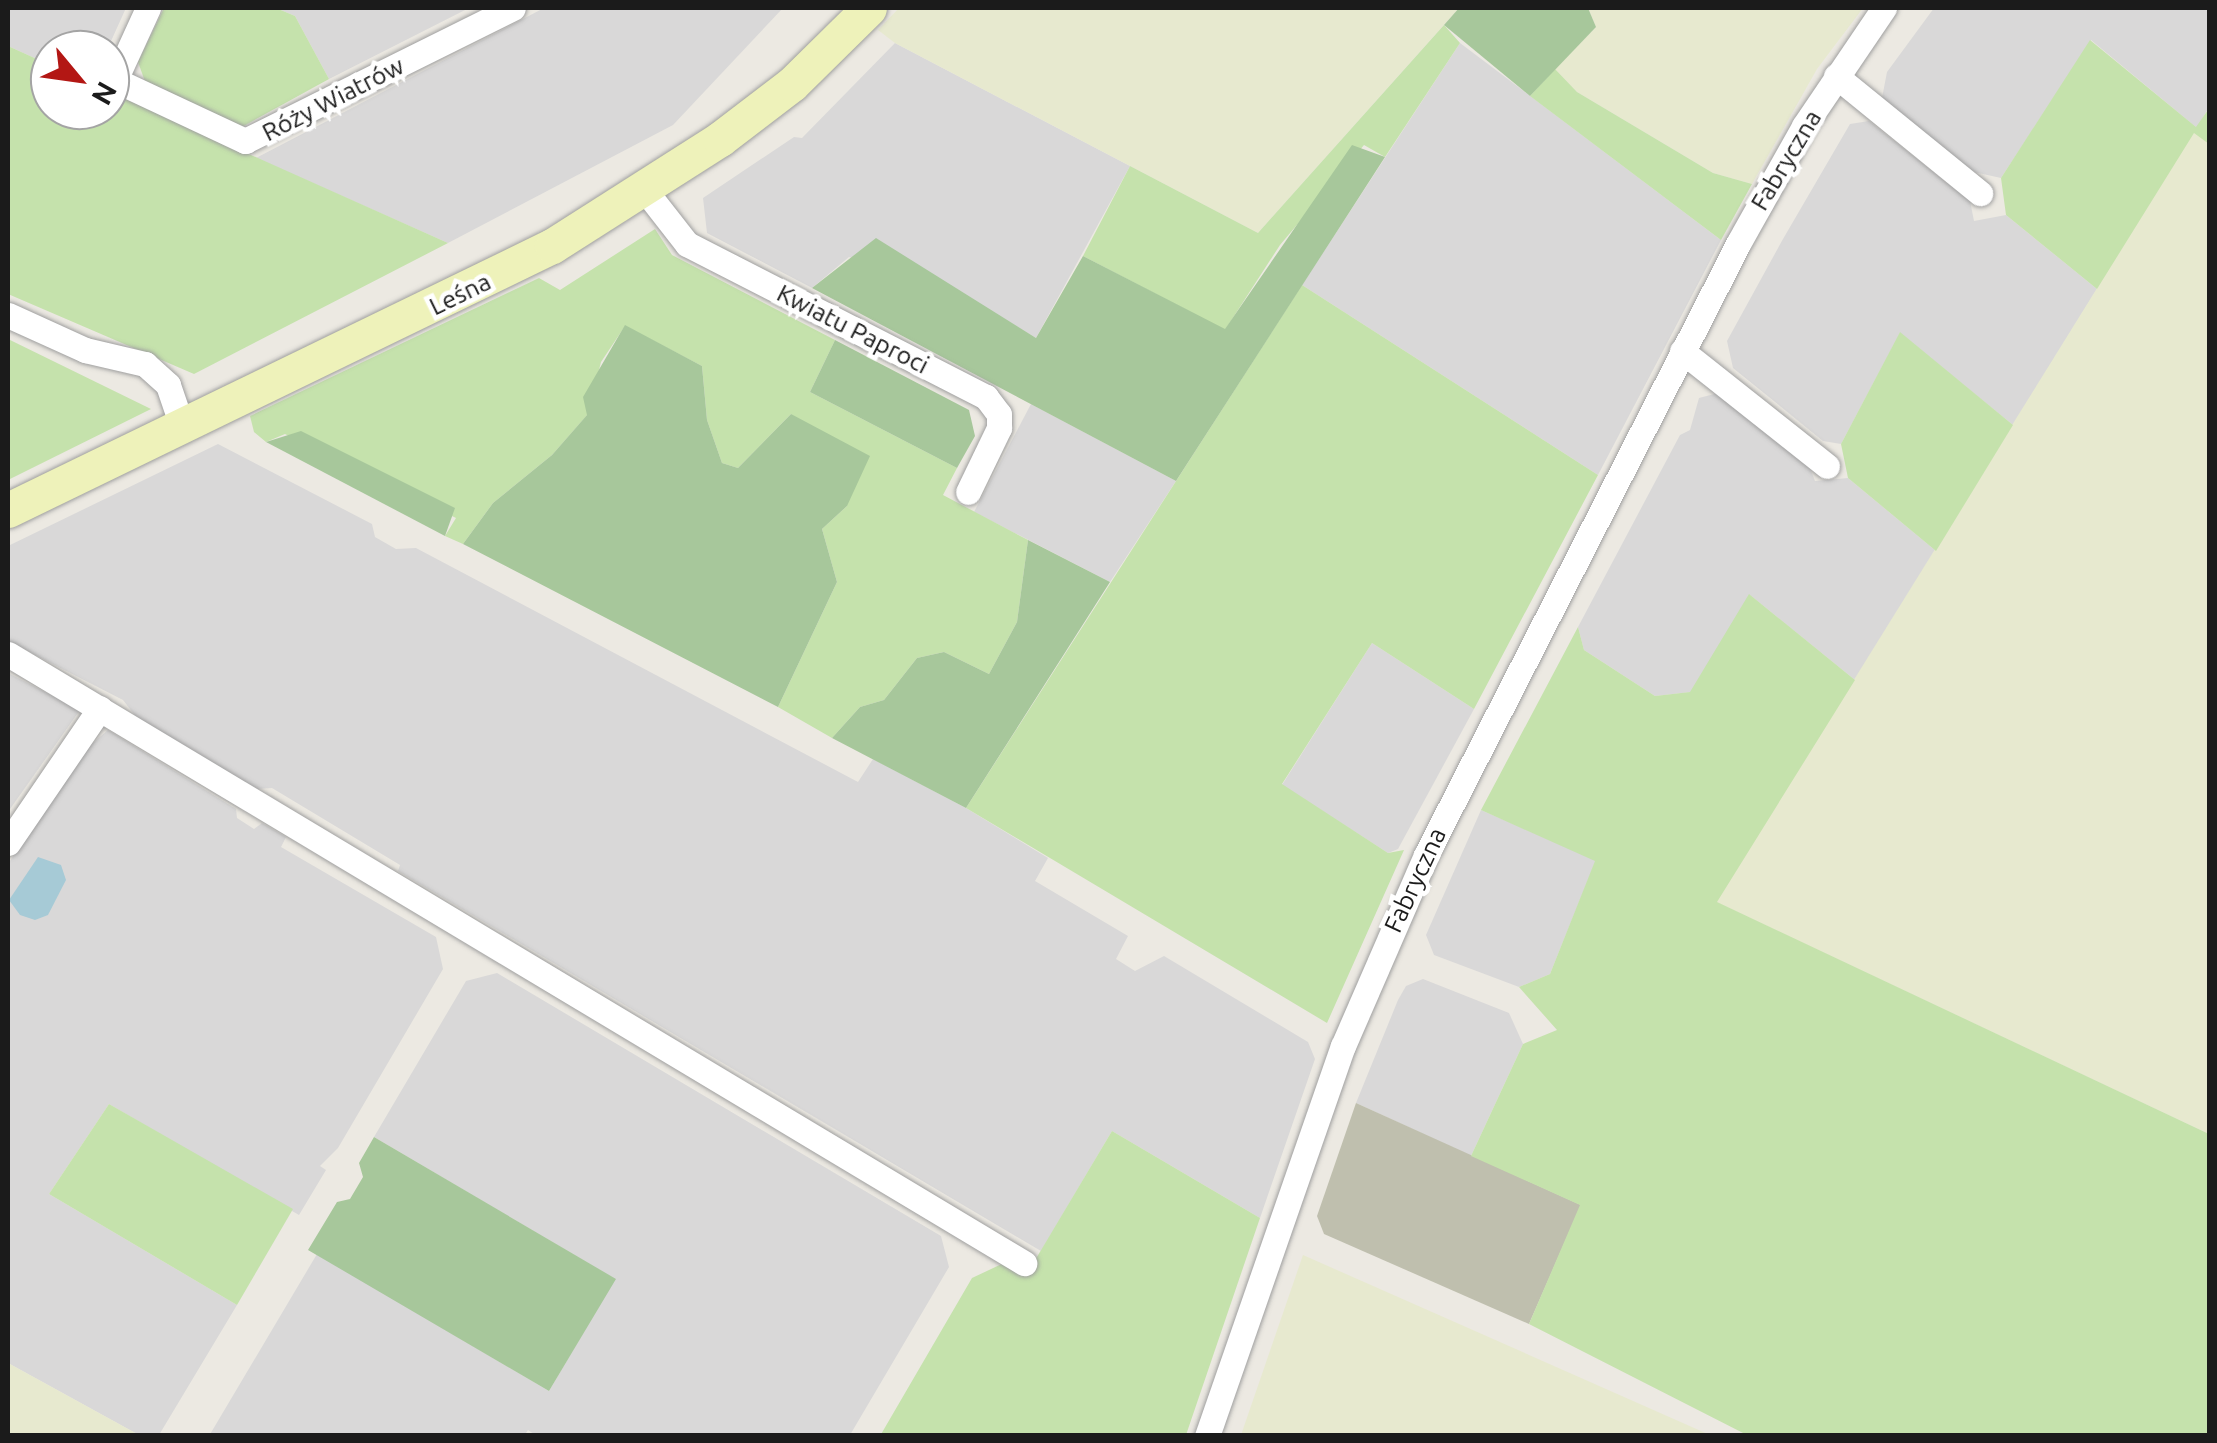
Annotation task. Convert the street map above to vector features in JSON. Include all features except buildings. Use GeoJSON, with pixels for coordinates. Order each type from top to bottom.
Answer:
{"type":"FeatureCollection","features":[{"type":"Feature","properties":{"kind":"street","name":"Róży Wiatrów"},"geometry":{"type":"LineString","coordinates":[[148,8],[115,80],[245,142],[512,8]]}},
{"type":"Feature","properties":{"kind":"street","name":"Leśna"},"geometry":{"type":"LineString","coordinates":[[8,510],[490,280],[644,189],[792,84],[869,8]]}},
{"type":"Feature","properties":{"kind":"street","name":"Fabryczna"},"geometry":{"type":"LineString","coordinates":[[1207,1436],[1277,1224],[1382,951],[1682,350],[1836,76],[1884,8]]}},
{"type":"Feature","properties":{"kind":"street"},"geometry":{"type":"LineString","coordinates":[[1836,76],[1980,193]]}},
{"type":"Feature","properties":{"kind":"street","name":"Kwiatu Paproci"},"geometry":{"type":"LineString","coordinates":[[644,189],[688,244],[986,397],[999,414],[1000,428],[968,492]]}},
{"type":"Feature","properties":{"kind":"street"},"geometry":{"type":"LineString","coordinates":[[8,315],[85,350],[145,364],[168,385],[183,429]]}},
{"type":"Feature","properties":{"kind":"street"},"geometry":{"type":"LineString","coordinates":[[1682,350],[1828,466]]}},
{"type":"Feature","properties":{"kind":"street"},"geometry":{"type":"LineString","coordinates":[[8,654],[1024,1263]]}},
{"type":"Feature","properties":{"kind":"street"},"geometry":{"type":"LineString","coordinates":[[8,843],[100,708]]}},
{"type":"Feature","properties":{"kind":"shaded area"},"geometry":{"type":"Polygon","coordinates":[[[8,8],[126,8],[116,30],[30,30],[30,56],[8,46],[8,8]]]}},
{"type":"Feature","properties":{"kind":"shaded area"},"geometry":{"type":"Polygon","coordinates":[[[276,8],[469,8],[329,79],[295,16],[276,8]]]}},
{"type":"Feature","properties":{"kind":"shaded area"},"geometry":{"type":"Polygon","coordinates":[[[544,8],[783,8],[673,125],[448,243],[256,158],[544,8]]]}},
{"type":"Feature","properties":{"kind":"shaded area"},"geometry":{"type":"Polygon","coordinates":[[[899,8],[1459,8],[1258,233],[895,43],[878,30],[899,8]]]}},
{"type":"Feature","properties":{"kind":"shaded area"},"geometry":{"type":"Polygon","coordinates":[[[1588,8],[1863,8],[1817,69],[1752,184],[1713,173],[1577,92],[1555,69],[1596,27],[1588,8]]]}},
{"type":"Feature","properties":{"kind":"shaded area"},"geometry":{"type":"Polygon","coordinates":[[[1934,8],[2209,8],[2209,107],[2197,128],[2091,40],[2001,178],[1974,172],[1882,98],[1887,72],[1934,8]]]}},
{"type":"Feature","properties":{"kind":"shaded area"},"geometry":{"type":"Polygon","coordinates":[[[895,43],[1130,166],[1036,338],[961,293],[849,257],[812,288],[707,233],[703,198],[794,137],[802,138],[895,43]]]}},
{"type":"Feature","properties":{"kind":"shaded area"},"geometry":{"type":"Polygon","coordinates":[[[1460,43],[1721,240],[1598,475],[1302,285],[1460,43]]]}},
{"type":"Feature","properties":{"kind":"shaded area"},"geometry":{"type":"Polygon","coordinates":[[[1869,121],[1970,201],[1974,221],[2006,215],[2097,289],[2013,425],[1900,333],[1841,444],[1823,441],[1733,368],[1727,341],[1783,239],[1850,124],[1869,121]]]}},
{"type":"Feature","properties":{"kind":"shaded area"},"geometry":{"type":"Polygon","coordinates":[[[2194,132],[2210,144],[2209,1134],[1716,902],[2194,132]]]}},
{"type":"Feature","properties":{"kind":"shaded area"},"geometry":{"type":"Polygon","coordinates":[[[1722,392],[1808,463],[1815,481],[1848,478],[1936,551],[1855,680],[1750,595],[1691,692],[1655,696],[1584,650],[1578,627],[1680,435],[1690,430],[1699,398],[1722,392]]]}},
{"type":"Feature","properties":{"kind":"shaded area"},"geometry":{"type":"Polygon","coordinates":[[[1031,404],[1176,481],[1110,582],[974,512],[1031,404]]]}},
{"type":"Feature","properties":{"kind":"shaded area"},"geometry":{"type":"Polygon","coordinates":[[[218,444],[372,524],[375,537],[396,549],[416,548],[858,782],[873,759],[966,808],[1048,858],[1035,881],[1128,936],[1116,959],[1135,971],[1164,956],[1308,1042],[1315,1059],[1260,1218],[1112,1131],[1041,1251],[398,871],[400,865],[272,788],[257,789],[137,718],[123,700],[8,641],[8,546],[218,444]]]}},
{"type":"Feature","properties":{"kind":"shaded area"},"geometry":{"type":"Polygon","coordinates":[[[1372,643],[1474,709],[1398,849],[1388,853],[1282,785],[1372,643]]]}},
{"type":"Feature","properties":{"kind":"shaded area"},"geometry":{"type":"Polygon","coordinates":[[[8,673],[80,710],[8,812],[8,673]]]}},
{"type":"Feature","properties":{"kind":"shaded area"},"geometry":{"type":"Polygon","coordinates":[[[108,730],[236,809],[237,818],[254,829],[262,823],[286,837],[281,847],[436,937],[443,969],[338,1148],[320,1166],[326,1170],[299,1215],[109,1104],[49,1194],[237,1305],[159,1435],[139,1435],[8,1363],[8,864],[79,755],[108,730]]]}},
{"type":"Feature","properties":{"kind":"shaded area"},"geometry":{"type":"Polygon","coordinates":[[[1481,810],[1596,860],[1550,974],[1519,987],[1434,955],[1426,935],[1481,810]]]}},
{"type":"Feature","properties":{"kind":"shaded area"},"geometry":{"type":"Polygon","coordinates":[[[497,973],[941,1236],[949,1267],[850,1435],[537,1436],[528,1430],[524,1436],[209,1436],[317,1254],[549,1391],[615,1279],[374,1137],[466,981],[497,973]]]}},
{"type":"Feature","properties":{"kind":"shaded area"},"geometry":{"type":"Polygon","coordinates":[[[1423,979],[1509,1013],[1523,1044],[1471,1156],[1356,1103],[1398,1000],[1406,986],[1423,979]]]}},
{"type":"Feature","properties":{"kind":"shaded area"},"geometry":{"type":"Polygon","coordinates":[[[1356,1103],[1581,1205],[1529,1324],[1324,1234],[1317,1216],[1356,1103]]]}},
{"type":"Feature","properties":{"kind":"shaded area"},"geometry":{"type":"Polygon","coordinates":[[[1303,1255],[1710,1435],[1241,1435],[1303,1255]]]}},
{"type":"Feature","properties":{"kind":"shaded area"},"geometry":{"type":"Polygon","coordinates":[[[8,1363],[139,1435],[8,1435],[8,1363]]]}},
{"type":"Feature","properties":{"kind":"green space"},"geometry":{"type":"Polygon","coordinates":[[[164,8],[276,8],[295,16],[329,79],[240,128],[147,87],[138,62],[164,8]]]}},
{"type":"Feature","properties":{"kind":"green space"},"geometry":{"type":"Polygon","coordinates":[[[1459,8],[1588,8],[1596,27],[1530,96],[1444,25],[1459,8]]]}},
{"type":"Feature","properties":{"kind":"green space"},"geometry":{"type":"Polygon","coordinates":[[[1444,25],[1460,43],[1385,157],[1364,145],[1280,245],[1225,330],[1083,256],[1130,166],[1258,233],[1444,25]]]}},
{"type":"Feature","properties":{"kind":"green space"},"geometry":{"type":"Polygon","coordinates":[[[2090,40],[2196,127],[2210,107],[2209,144],[2194,133],[2097,289],[2006,215],[2001,178],[2090,40]]]}},
{"type":"Feature","properties":{"kind":"green space"},"geometry":{"type":"Polygon","coordinates":[[[8,46],[30,56],[30,130],[130,130],[130,101],[448,243],[194,374],[8,294],[8,46]]]}},
{"type":"Feature","properties":{"kind":"green space"},"geometry":{"type":"Polygon","coordinates":[[[1555,69],[1577,92],[1713,173],[1752,184],[1721,240],[1530,96],[1555,69]]]}},
{"type":"Feature","properties":{"kind":"green space"},"geometry":{"type":"Polygon","coordinates":[[[1352,145],[1385,157],[1176,481],[812,288],[876,238],[1036,338],[1083,256],[1225,329],[1352,145]]]}},
{"type":"Feature","properties":{"kind":"green space"},"geometry":{"type":"Polygon","coordinates":[[[655,229],[672,255],[835,340],[810,392],[957,468],[943,495],[1028,540],[1017,622],[989,674],[944,652],[917,658],[884,700],[860,707],[832,738],[778,707],[837,582],[822,529],[847,506],[791,414],[738,468],[722,463],[707,420],[702,366],[625,326],[601,362],[588,414],[552,455],[493,503],[463,544],[445,536],[456,518],[285,434],[266,442],[254,432],[250,416],[539,278],[560,290],[655,229]]]}},
{"type":"Feature","properties":{"kind":"green space"},"geometry":{"type":"Polygon","coordinates":[[[1302,285],[1598,475],[1474,709],[1372,643],[1282,784],[1388,853],[1404,850],[1327,1023],[966,808],[1302,285]]]}},
{"type":"Feature","properties":{"kind":"green space"},"geometry":{"type":"Polygon","coordinates":[[[625,325],[702,366],[707,420],[722,463],[738,468],[791,414],[870,456],[847,506],[822,529],[837,582],[778,707],[463,544],[493,503],[552,455],[587,415],[583,397],[625,325]]]}},
{"type":"Feature","properties":{"kind":"green space"},"geometry":{"type":"Polygon","coordinates":[[[1900,332],[2013,425],[1936,551],[1848,478],[1841,444],[1900,332]]]}},
{"type":"Feature","properties":{"kind":"green space"},"geometry":{"type":"Polygon","coordinates":[[[8,339],[151,409],[8,480],[8,339]]]}},
{"type":"Feature","properties":{"kind":"green space"},"geometry":{"type":"Polygon","coordinates":[[[835,340],[969,410],[975,436],[957,468],[810,392],[835,340]]]}},
{"type":"Feature","properties":{"kind":"green space"},"geometry":{"type":"Polygon","coordinates":[[[301,431],[455,508],[445,536],[266,442],[301,431]]]}},
{"type":"Feature","properties":{"kind":"green space"},"geometry":{"type":"Polygon","coordinates":[[[1028,540],[1110,582],[966,808],[832,738],[860,707],[884,700],[917,658],[944,652],[989,674],[1017,622],[1028,540]]]}},
{"type":"Feature","properties":{"kind":"green space"},"geometry":{"type":"Polygon","coordinates":[[[1749,594],[1855,680],[1717,902],[2209,1134],[2209,1435],[1747,1435],[1529,1324],[1580,1205],[1471,1156],[1523,1044],[1557,1030],[1519,987],[1550,974],[1595,861],[1481,810],[1578,627],[1584,650],[1655,696],[1690,692],[1749,594]]]}},
{"type":"Feature","properties":{"kind":"green space"},"geometry":{"type":"Polygon","coordinates":[[[109,1104],[293,1209],[237,1305],[49,1194],[109,1104]]]}},
{"type":"Feature","properties":{"kind":"green space"},"geometry":{"type":"Polygon","coordinates":[[[1112,1131],[1260,1218],[1186,1435],[880,1436],[972,1278],[1006,1262],[1028,1272],[1112,1131]]]}},
{"type":"Feature","properties":{"kind":"green space"},"geometry":{"type":"Polygon","coordinates":[[[374,1137],[616,1279],[549,1391],[308,1250],[337,1202],[350,1199],[363,1177],[359,1163],[374,1137]]]}},
{"type":"Feature","properties":{"kind":"water"},"geometry":{"type":"Polygon","coordinates":[[[38,857],[61,865],[66,880],[48,915],[35,920],[20,915],[9,900],[38,857]]]}}]}
